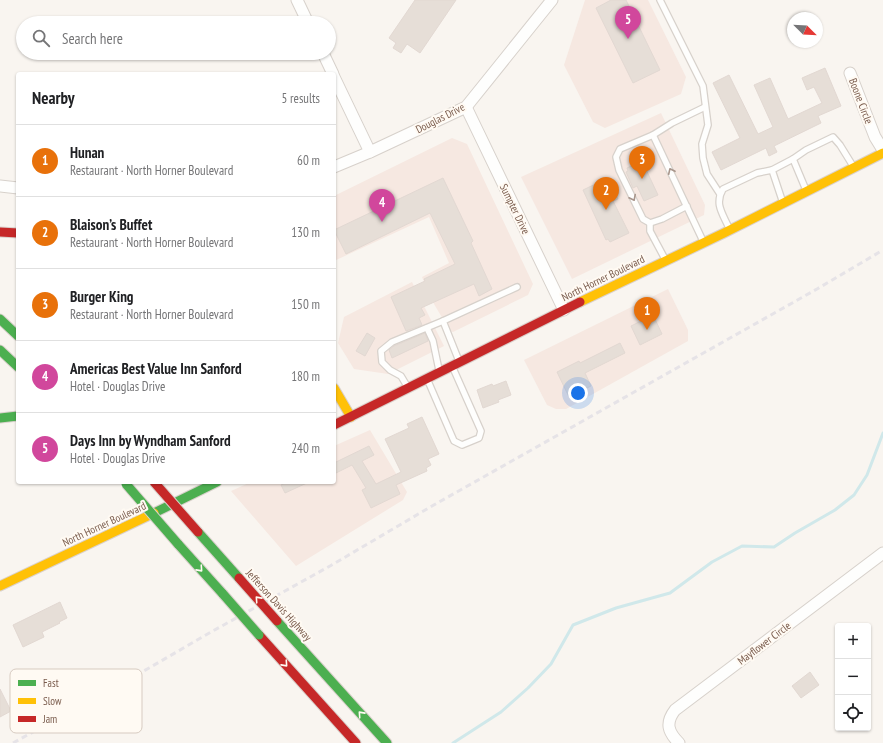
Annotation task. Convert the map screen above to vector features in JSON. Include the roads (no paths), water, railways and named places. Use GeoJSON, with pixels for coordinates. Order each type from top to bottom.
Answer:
{"type":"FeatureCollection","features":[{"type":"Feature","properties":{"kind":"main road","name":"North Horner Boulevard"},"geometry":{"type":"LineString","coordinates":[[336,424],[564,310],[783,204],[883,153]]}},
{"type":"Feature","properties":{"kind":"main road"},"geometry":{"type":"LineString","coordinates":[[0,232],[16,233]]}},
{"type":"Feature","properties":{"kind":"main road"},"geometry":{"type":"LineString","coordinates":[[0,319],[16,334]]}},
{"type":"Feature","properties":{"kind":"main road"},"geometry":{"type":"LineString","coordinates":[[0,350],[16,365]]}},
{"type":"Feature","properties":{"kind":"main road"},"geometry":{"type":"LineString","coordinates":[[336,391],[351,417]]}},
{"type":"Feature","properties":{"kind":"main road"},"geometry":{"type":"LineString","coordinates":[[0,418],[16,416]]}},
{"type":"Feature","properties":{"kind":"main road"},"geometry":{"type":"LineString","coordinates":[[126,484],[356,743]]}},
{"type":"Feature","properties":{"kind":"main road","name":"Jefferson Davis Highway"},"geometry":{"type":"LineString","coordinates":[[156,484],[387,743]]}},
{"type":"Feature","properties":{"kind":"main road","name":"North Horner Boulevard"},"geometry":{"type":"LineString","coordinates":[[0,586],[141,520],[213,484]]}},
{"type":"Feature","properties":{"kind":"street"},"geometry":{"type":"LineString","coordinates":[[297,0],[305,16]]}},
{"type":"Feature","properties":{"kind":"street","name":"Douglas Drive"},"geometry":{"type":"LineString","coordinates":[[336,166],[466,107],[552,0]]}},
{"type":"Feature","properties":{"kind":"street"},"geometry":{"type":"LineString","coordinates":[[325,60],[331,72]]}},
{"type":"Feature","properties":{"kind":"street","name":"Boone Circle"},"geometry":{"type":"LineString","coordinates":[[850,73],[875,137],[883,150]]}},
{"type":"Feature","properties":{"kind":"street"},"geometry":{"type":"LineString","coordinates":[[336,81],[370,152]]}},
{"type":"Feature","properties":{"kind":"street","name":"Sumpter Drive"},"geometry":{"type":"LineString","coordinates":[[466,107],[564,310]]}},
{"type":"Feature","properties":{"kind":"street"},"geometry":{"type":"LineString","coordinates":[[0,186],[16,188]]}},
{"type":"Feature","properties":{"kind":"street","name":"Mayflower Circle"},"geometry":{"type":"LineString","coordinates":[[679,743],[672,735],[669,725],[675,710],[883,553]]}},
{"type":"Feature","properties":{"kind":"lane"},"geometry":{"type":"LineString","coordinates":[[660,0],[703,86],[708,125],[702,144],[703,158],[707,174],[720,194]]}},
{"type":"Feature","properties":{"kind":"lane"},"geometry":{"type":"LineString","coordinates":[[687,206],[662,219],[650,223],[643,219],[619,170],[616,157],[620,149],[653,135],[672,123],[705,107]]}},
{"type":"Feature","properties":{"kind":"lane"},"geometry":{"type":"LineString","coordinates":[[653,135],[704,243]]}},
{"type":"Feature","properties":{"kind":"lane"},"geometry":{"type":"LineString","coordinates":[[730,230],[719,206],[720,194],[723,189],[757,173],[772,170],[806,150],[833,137],[840,145],[854,168]]}},
{"type":"Feature","properties":{"kind":"lane"},"geometry":{"type":"LineString","coordinates":[[793,159],[806,192]]}},
{"type":"Feature","properties":{"kind":"lane"},"geometry":{"type":"LineString","coordinates":[[772,170],[783,204]]}},
{"type":"Feature","properties":{"kind":"lane"},"geometry":{"type":"LineString","coordinates":[[650,223],[650,231],[666,261]]}},
{"type":"Feature","properties":{"kind":"lane"},"geometry":{"type":"LineString","coordinates":[[409,388],[401,376],[390,370],[382,362],[381,352],[392,342],[443,321],[517,287]]}},
{"type":"Feature","properties":{"kind":"lane"},"geometry":{"type":"LineString","coordinates":[[427,379],[454,441],[462,445],[479,438],[481,431],[456,364],[443,321]]}},
{"type":"Feature","properties":{"kind":"lane"},"geometry":{"type":"LineString","coordinates":[[427,328],[433,341],[440,372]]}},
{"type":"Feature","properties":{"kind":"waterway"},"geometry":{"type":"LineString","coordinates":[[453,743],[501,712],[528,688],[551,664],[573,625],[616,608],[670,593],[712,562],[742,546],[774,547],[835,510],[854,495],[867,475],[883,433]]}},
{"type":"Feature","properties":{"kind":"railway"},"geometry":{"type":"LineString","coordinates":[[142,672],[817,289],[883,250]]}},
{"type":"Feature","properties":{"kind":"railway"},"geometry":{"type":"LineString","coordinates":[[13,743],[31,733]]}},
{"type":"Feature","properties":{"kind":"place","name":"Days Inn by Wyndham Sanford"},"geometry":{"type":"Point","coordinates":[628,39]}},
{"type":"Feature","properties":{"kind":"place","name":"Burger King"},"geometry":{"type":"Point","coordinates":[642,179]}},
{"type":"Feature","properties":{"kind":"place","name":"Blaison’s Buffet"},"geometry":{"type":"Point","coordinates":[606,210]}},
{"type":"Feature","properties":{"kind":"place","name":"Americas Best Value Inn Sanford"},"geometry":{"type":"Point","coordinates":[382,222]}},
{"type":"Feature","properties":{"kind":"place","name":"Hunan"},"geometry":{"type":"Point","coordinates":[647,330]}}]}
